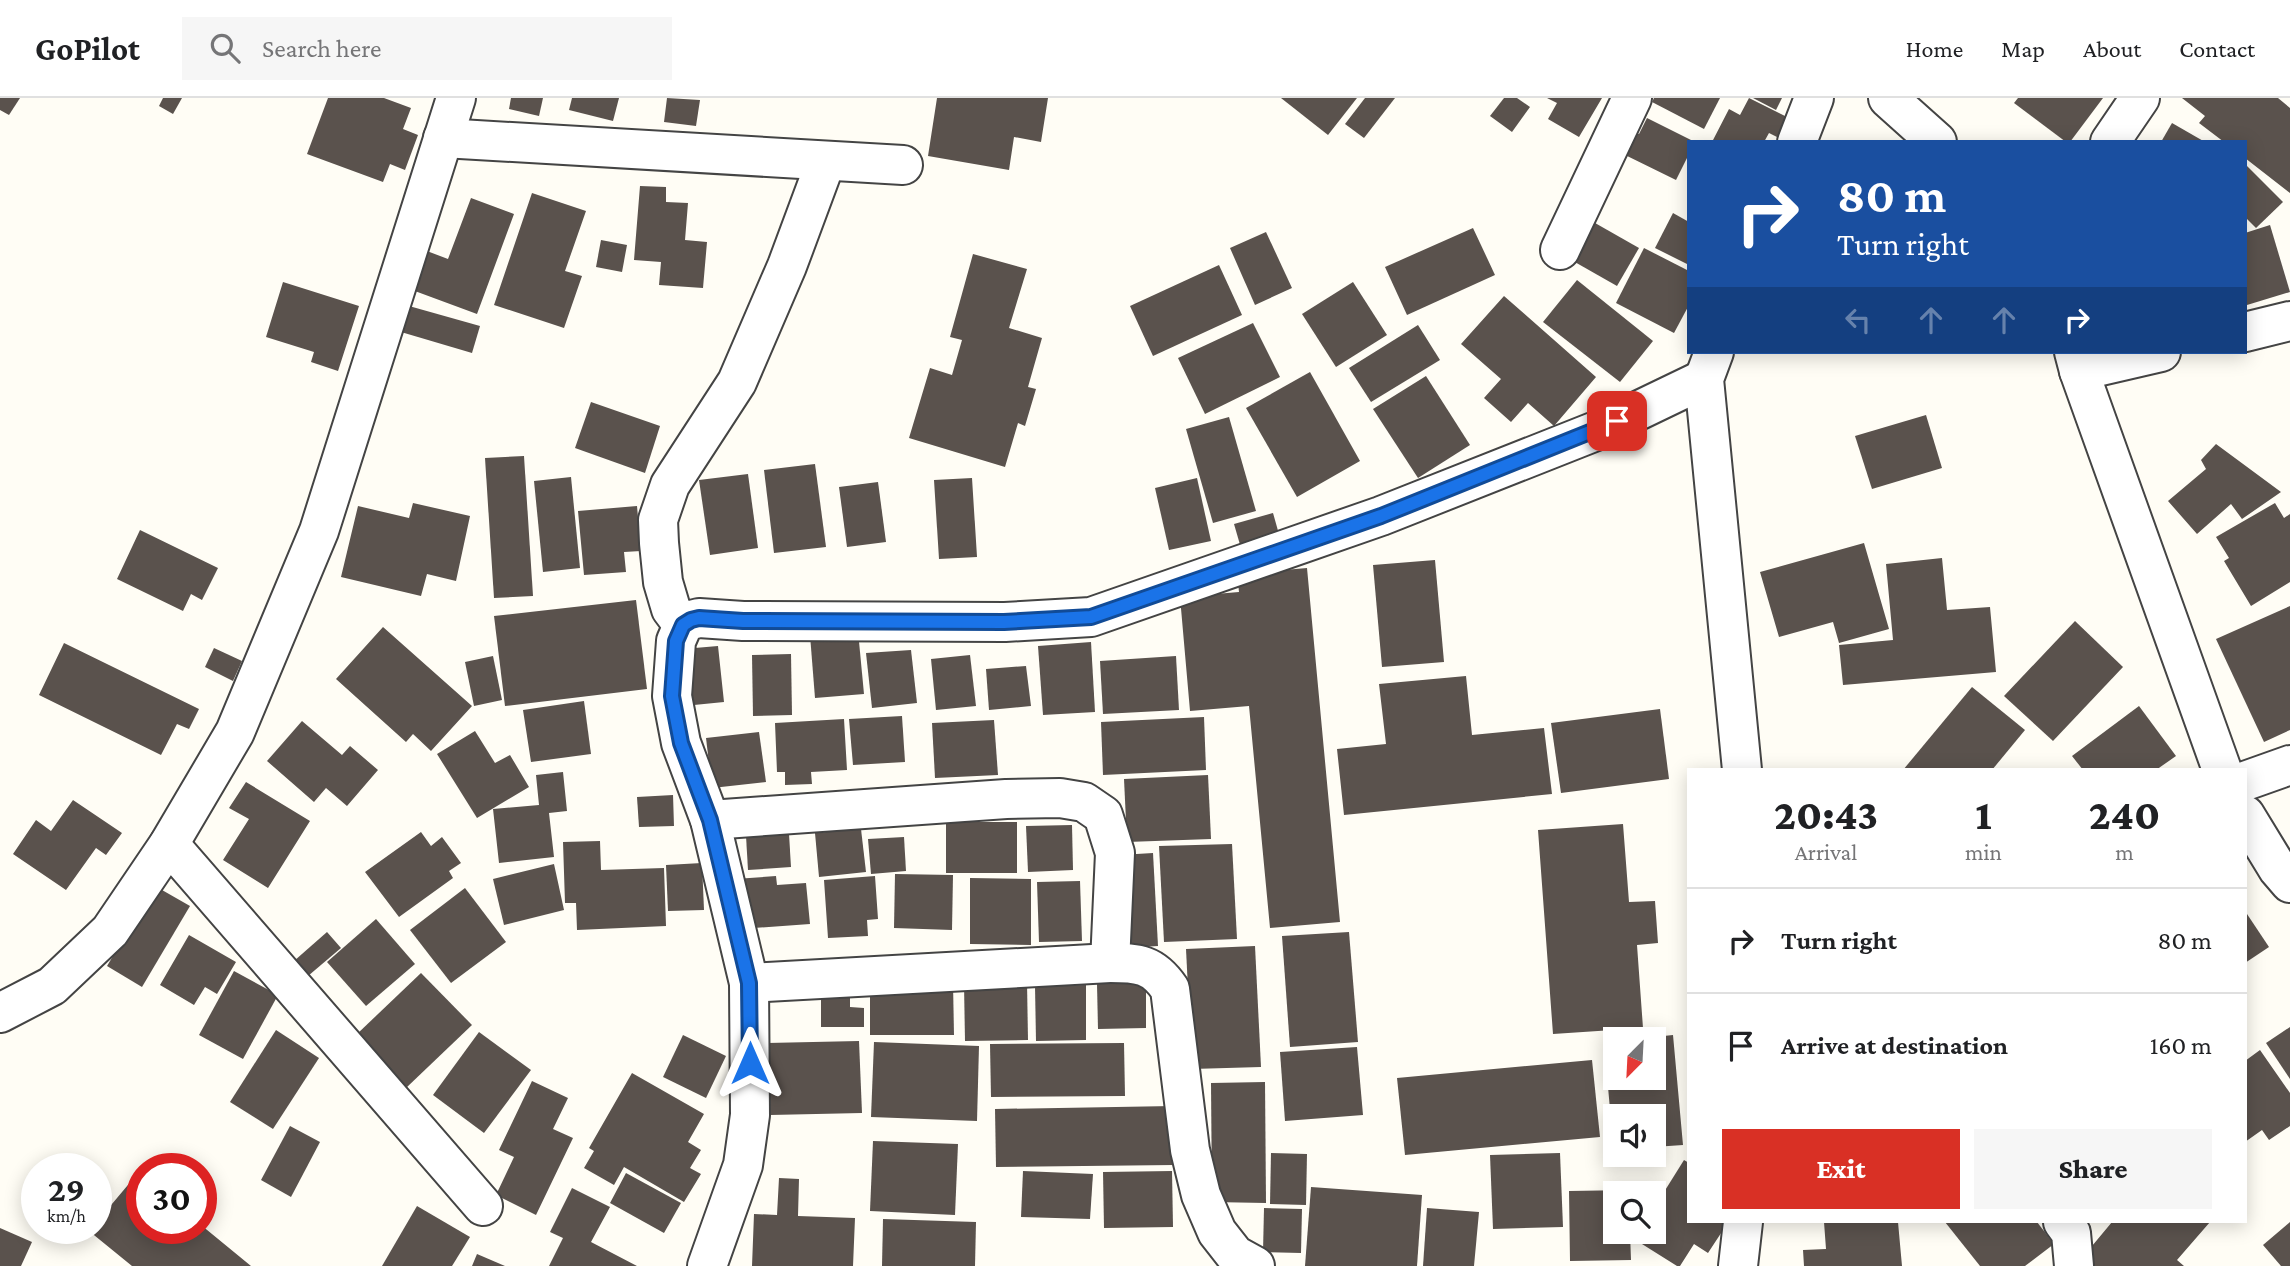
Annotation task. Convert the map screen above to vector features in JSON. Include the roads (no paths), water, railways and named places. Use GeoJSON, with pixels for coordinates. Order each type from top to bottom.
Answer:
{"type":"FeatureCollection","features":[{"type":"Feature","properties":{"kind":"street"},"geometry":{"type":"LineString","coordinates":[[0,1013],[52,986],[110,931],[169,844],[235,732],[319,531],[456,98]]}},
{"type":"Feature","properties":{"kind":"street"},"geometry":{"type":"LineString","coordinates":[[1560,250],[1632,98]]}},
{"type":"Feature","properties":{"kind":"street"},"geometry":{"type":"LineString","coordinates":[[1798,140],[1814,98]]}},
{"type":"Feature","properties":{"kind":"street"},"geometry":{"type":"LineString","coordinates":[[1888,98],[1935,140]]}},
{"type":"Feature","properties":{"kind":"street"},"geometry":{"type":"LineString","coordinates":[[2111,140],[2140,98]]}},
{"type":"Feature","properties":{"kind":"street"},"geometry":{"type":"LineString","coordinates":[[443,138],[903,165]]}},
{"type":"Feature","properties":{"kind":"street"},"geometry":{"type":"LineString","coordinates":[[683,625],[671,609],[663,582],[658,520],[663,502],[670,485],[737,382],[786,266],[826,161]]}},
{"type":"Feature","properties":{"kind":"street"},"geometry":{"type":"LineString","coordinates":[[2247,332],[2290,321]]}},
{"type":"Feature","properties":{"kind":"street"},"geometry":{"type":"LineString","coordinates":[[2144,354],[2076,362],[2221,768]]}},
{"type":"Feature","properties":{"kind":"street"},"geometry":{"type":"LineString","coordinates":[[707,1266],[743,1165],[750,1115],[749,983],[710,820],[681,743],[672,696],[676,641],[683,625],[691,620],[1004,622],[1091,617],[1381,516],[1596,431],[1709,365],[1742,768]]}},
{"type":"Feature","properties":{"kind":"street"},"geometry":{"type":"LineString","coordinates":[[2247,780],[2290,765]]}},
{"type":"Feature","properties":{"kind":"street"},"geometry":{"type":"LineString","coordinates":[[710,820],[1006,799],[1060,798],[1084,802],[1103,815],[1115,853],[1110,963]]}},
{"type":"Feature","properties":{"kind":"street"},"geometry":{"type":"LineString","coordinates":[[2247,818],[2278,869],[2290,883]]}},
{"type":"Feature","properties":{"kind":"street"},"geometry":{"type":"LineString","coordinates":[[169,844],[483,1206]]}},
{"type":"Feature","properties":{"kind":"street"},"geometry":{"type":"LineString","coordinates":[[749,983],[1110,963],[1144,966],[1159,973],[1170,989],[1190,1150],[1201,1195],[1216,1232],[1235,1255],[1255,1266]]}},
{"type":"Feature","properties":{"kind":"street"},"geometry":{"type":"LineString","coordinates":[[1738,1266],[1743,1223]]}},
{"type":"Feature","properties":{"kind":"street"},"geometry":{"type":"LineString","coordinates":[[2064,1223],[2071,1233],[2074,1266]]}}]}
